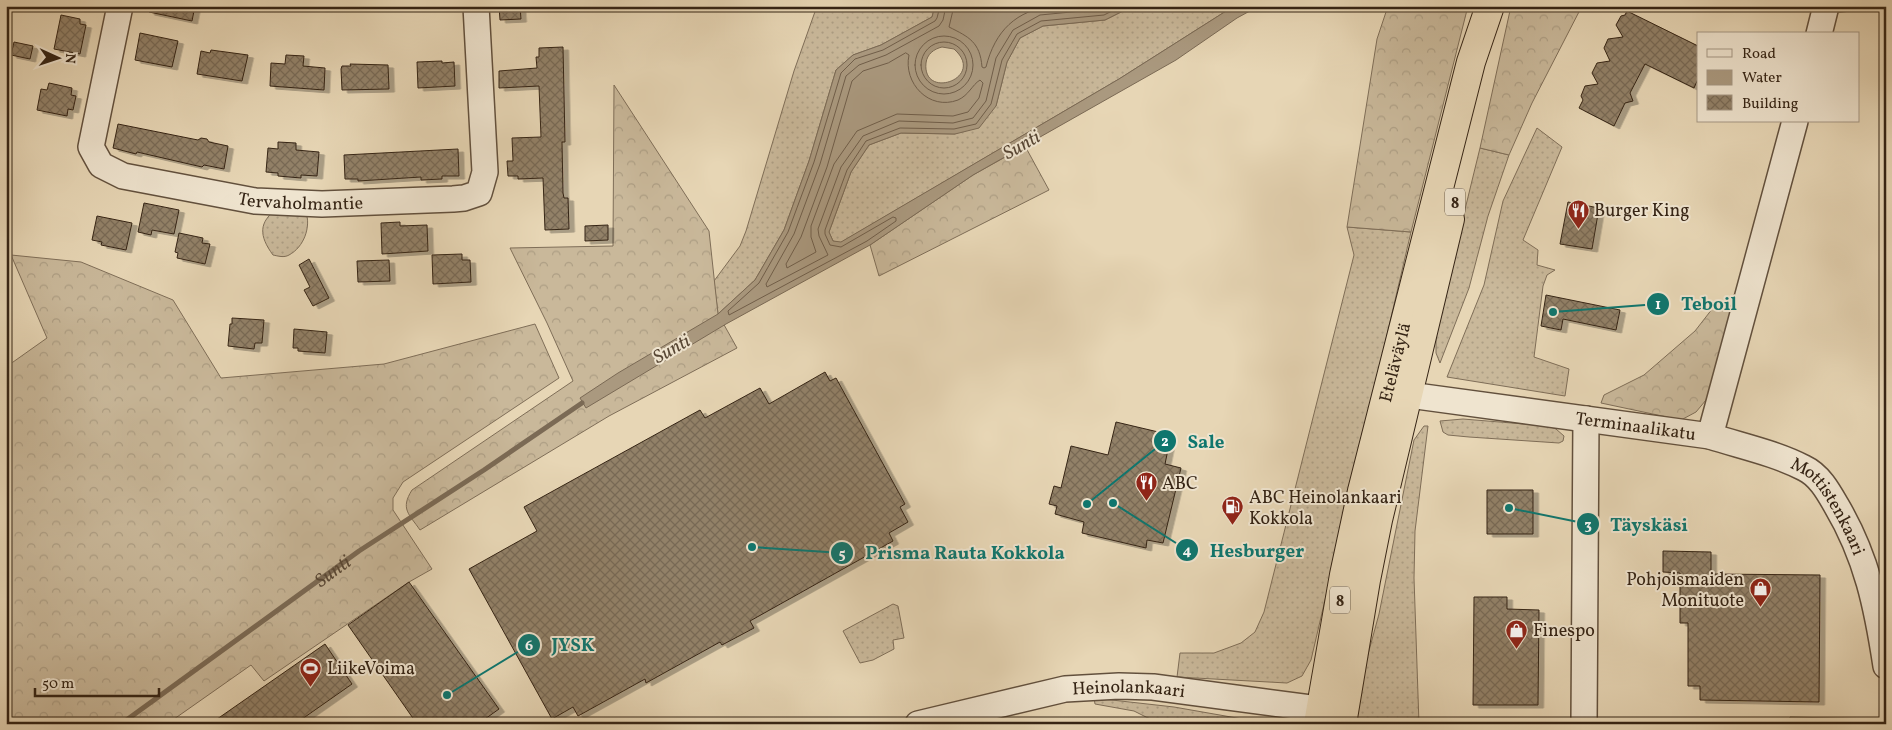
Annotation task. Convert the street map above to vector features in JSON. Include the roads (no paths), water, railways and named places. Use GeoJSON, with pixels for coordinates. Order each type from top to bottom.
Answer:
{"type":"FeatureCollection","features":[{"type":"Feature","properties":{"kind":"highway","name":"Eteläväylä"},"geometry":{"type":"LineString","coordinates":[[1331,717],[1344,575],[1397,394],[1472,130],[1485,65],[1490,6],[1469,70],[1397,394]]}},
{"type":"Feature","properties":{"kind":"street","name":"Tervaholmantie"},"geometry":{"type":"LineString","coordinates":[[120,6],[91,147],[101,166],[124,176],[255,201],[322,204],[459,199],[479,193],[485,172],[476,6]]}},
{"type":"Feature","properties":{"kind":"street"},"geometry":{"type":"LineString","coordinates":[[1820,32],[1826,6]]}},
{"type":"Feature","properties":{"kind":"street","name":"Terminaalikatu"},"geometry":{"type":"LineString","coordinates":[[1397,394],[1710,436],[1795,122]]}},
{"type":"Feature","properties":{"kind":"street"},"geometry":{"type":"LineString","coordinates":[[1584,724],[1586,419]]}},
{"type":"Feature","properties":{"kind":"street","name":"Mottistenkaari"},"geometry":{"type":"LineString","coordinates":[[1710,436],[1806,468],[1825,486],[1848,525],[1867,572],[1878,612],[1886,666]]}},
{"type":"Feature","properties":{"kind":"street","name":"Heinolankaari"},"geometry":{"type":"LineString","coordinates":[[918,724],[1065,689],[1086,686],[1153,687],[1331,717]]}},
{"type":"Feature","properties":{"kind":"water"},"geometry":{"type":"Polygon","coordinates":[[[935,6],[1128,6],[1125,10],[1105,20],[1043,26],[1020,38],[1007,62],[996,106],[979,128],[955,134],[901,133],[869,145],[851,172],[829,232],[833,241],[841,242],[1119,79],[1234,6],[1259,6],[1237,18],[1176,60],[973,175],[870,245],[726,324],[586,408],[580,398],[618,373],[718,314],[755,280],[784,230],[809,161],[836,70],[853,55],[881,45],[932,17],[935,6]],[[942,47],[929,55],[926,63],[927,74],[933,81],[942,83],[951,81],[959,76],[963,69],[962,59],[954,49],[942,47]]]}},
{"type":"Feature","properties":{"kind":"waterway","name":"Sunti"},"geometry":{"type":"LineString","coordinates":[[121,724],[359,551],[484,470],[582,403]]}},
{"type":"Feature","properties":{"kind":"place","name":"Burger King"},"geometry":{"type":"Point","coordinates":[1578,229]}},
{"type":"Feature","properties":{"kind":"place","name":"Teboil"},"geometry":{"type":"Point","coordinates":[1553,312]}},
{"type":"Feature","properties":{"kind":"place","name":"ABC"},"geometry":{"type":"Point","coordinates":[1146,502]}},
{"type":"Feature","properties":{"kind":"place","name":"Hesburger"},"geometry":{"type":"Point","coordinates":[1113,503]}},
{"type":"Feature","properties":{"kind":"place","name":"Sale"},"geometry":{"type":"Point","coordinates":[1087,504]}},
{"type":"Feature","properties":{"kind":"place","name":"Täyskäsi"},"geometry":{"type":"Point","coordinates":[1509,508]}},
{"type":"Feature","properties":{"kind":"place","name":"ABC Heinolankaari Kokkola"},"geometry":{"type":"Point","coordinates":[1233,526]}},
{"type":"Feature","properties":{"kind":"place","name":"Prisma Rauta Kokkola"},"geometry":{"type":"Point","coordinates":[752,547]}},
{"type":"Feature","properties":{"kind":"place","name":"Pohjoismaiden Monituote"},"geometry":{"type":"Point","coordinates":[1760,608]}},
{"type":"Feature","properties":{"kind":"place","name":"Finespo"},"geometry":{"type":"Point","coordinates":[1517,649]}},
{"type":"Feature","properties":{"kind":"place","name":"LiikeVoima"},"geometry":{"type":"Point","coordinates":[311,687]}},
{"type":"Feature","properties":{"kind":"place","name":"JYSK"},"geometry":{"type":"Point","coordinates":[447,695]}}]}
